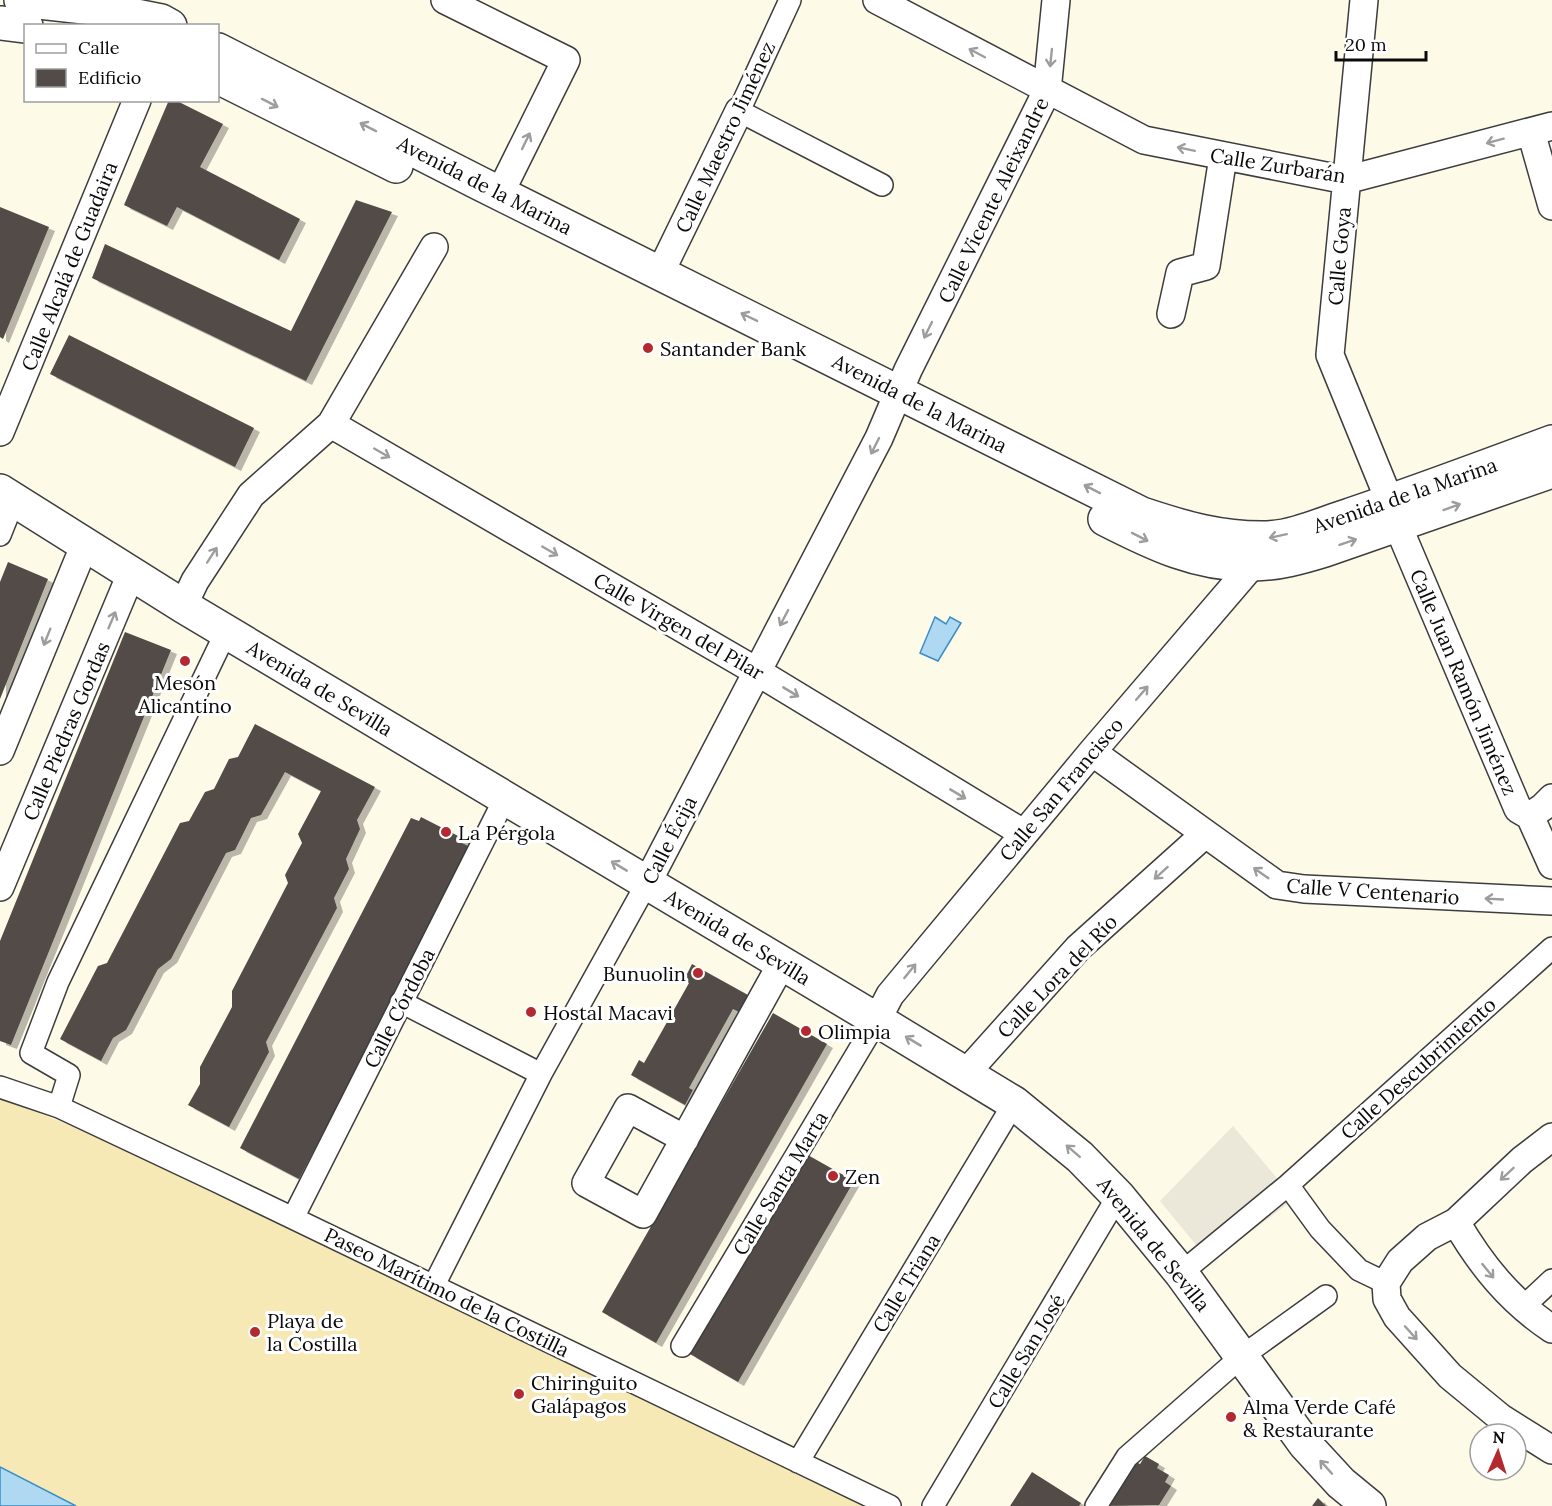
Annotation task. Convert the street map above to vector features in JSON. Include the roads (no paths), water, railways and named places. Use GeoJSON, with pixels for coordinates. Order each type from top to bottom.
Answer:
{"type":"FeatureCollection","features":[{"type":"Feature","properties":{"kind":"street"},"geometry":{"type":"LineString","coordinates":[[21,0],[163,18]]}},
{"type":"Feature","properties":{"kind":"street"},"geometry":{"type":"LineString","coordinates":[[445,0],[566,60],[500,193]]}},
{"type":"Feature","properties":{"kind":"street","name":"Calle Maestro Jiménez"},"geometry":{"type":"LineString","coordinates":[[660,273],[790,0]]}},
{"type":"Feature","properties":{"kind":"street","name":"Calle Zurbarán"},"geometry":{"type":"LineString","coordinates":[[878,0],[1047,91],[1144,140],[1223,157],[1346,180],[1542,129]]}},
{"type":"Feature","properties":{"kind":"street","name":"Calle Vicente Aleixandre"},"geometry":{"type":"LineString","coordinates":[[895,402],[908,370],[1047,91],[1056,0]]}},
{"type":"Feature","properties":{"kind":"street","name":"Calle Goya"},"geometry":{"type":"LineString","coordinates":[[1364,0],[1330,356],[1394,514]]}},
{"type":"Feature","properties":{"kind":"street"},"geometry":{"type":"LineString","coordinates":[[0,23],[24,26]]}},
{"type":"Feature","properties":{"kind":"street","name":"Avenida de la Marina"},"geometry":{"type":"LineString","coordinates":[[219,51],[660,273],[1155,544],[1186,555],[1206,560],[1253,564],[1290,560],[1552,442]]}},
{"type":"Feature","properties":{"kind":"street","name":"Avenida de la Marina"},"geometry":{"type":"LineString","coordinates":[[219,77],[895,402],[1142,514],[1191,530],[1228,536],[1268,538],[1394,514],[1552,471]]}},
{"type":"Feature","properties":{"kind":"street","name":"Calle Alcalá de Guadaira"},"geometry":{"type":"LineString","coordinates":[[0,432],[136,102]]}},
{"type":"Feature","properties":{"kind":"street"},"geometry":{"type":"LineString","coordinates":[[739,111],[882,184]]}},
{"type":"Feature","properties":{"kind":"street"},"geometry":{"type":"LineString","coordinates":[[1542,129],[1552,206]]}},
{"type":"Feature","properties":{"kind":"street"},"geometry":{"type":"LineString","coordinates":[[1171,314],[1180,273],[1206,266],[1223,157]]}},
{"type":"Feature","properties":{"kind":"street"},"geometry":{"type":"LineString","coordinates":[[183,606],[195,581],[251,495],[331,424],[434,248]]}},
{"type":"Feature","properties":{"kind":"street","name":"Calle Écija"},"geometry":{"type":"LineString","coordinates":[[434,1285],[541,1074],[647,883],[879,438],[895,402]]}},
{"type":"Feature","properties":{"kind":"street","name":"Calle Virgen del Pilar"},"geometry":{"type":"LineString","coordinates":[[331,424],[756,671],[1023,833]]}},
{"type":"Feature","properties":{"kind":"street"},"geometry":{"type":"LineString","coordinates":[[0,535],[7,495]]}},
{"type":"Feature","properties":{"kind":"street","name":"Avenida de Sevilla"},"geometry":{"type":"LineString","coordinates":[[7,495],[226,632],[1014,1103],[1080,1157],[1118,1196],[1181,1273],[1305,1444],[1341,1483],[1369,1506]]}},
{"type":"Feature","properties":{"kind":"street","name":"Calle Juan Ramón Jiménez"},"geometry":{"type":"LineString","coordinates":[[1394,514],[1518,809],[1530,816],[1552,865]]}},
{"type":"Feature","properties":{"kind":"street"},"geometry":{"type":"LineString","coordinates":[[0,751],[85,544]]}},
{"type":"Feature","properties":{"kind":"street","name":"Calle San Francisco"},"geometry":{"type":"LineString","coordinates":[[878,1020],[890,995],[1023,833],[1253,564]]}},
{"type":"Feature","properties":{"kind":"street","name":"Calle Piedras Gordas"},"geometry":{"type":"LineString","coordinates":[[0,887],[131,574]]}},
{"type":"Feature","properties":{"kind":"street"},"geometry":{"type":"LineString","coordinates":[[59,1107],[69,1075],[31,1053],[58,982],[226,632]]}},
{"type":"Feature","properties":{"kind":"street","name":"Calle V Centenario"},"geometry":{"type":"LineString","coordinates":[[1092,752],[1277,885],[1304,889],[1551,906]]}},
{"type":"Feature","properties":{"kind":"street","name":"Calle Córdoba"},"geometry":{"type":"LineString","coordinates":[[293,1218],[505,798]]}},
{"type":"Feature","properties":{"kind":"street"},"geometry":{"type":"LineString","coordinates":[[1530,816],[1552,798]]}},
{"type":"Feature","properties":{"kind":"street","name":"Calle Lora del Río"},"geometry":{"type":"LineString","coordinates":[[966,1073],[1078,948],[1204,834]]}},
{"type":"Feature","properties":{"kind":"street","name":"Calle Descubrimiento"},"geometry":{"type":"LineString","coordinates":[[1181,1273],[1286,1187],[1552,948]]}},
{"type":"Feature","properties":{"kind":"street"},"geometry":{"type":"LineString","coordinates":[[685,1139],[782,963]]}},
{"type":"Feature","properties":{"kind":"street"},"geometry":{"type":"LineString","coordinates":[[401,1002],[541,1074]]}},
{"type":"Feature","properties":{"kind":"street","name":"Calle Santa Marta"},"geometry":{"type":"LineString","coordinates":[[682,1346],[878,1020]]}},
{"type":"Feature","properties":{"kind":"street","name":"Paseo Marítimo de la Costilla"},"geometry":{"type":"LineString","coordinates":[[0,1087],[59,1107],[434,1285],[890,1506]]}},
{"type":"Feature","properties":{"kind":"street","name":"Calle Triana"},"geometry":{"type":"LineString","coordinates":[[798,1462],[1014,1103]]}},
{"type":"Feature","properties":{"kind":"street"},"geometry":{"type":"LineString","coordinates":[[1552,1137],[1522,1160],[1455,1222],[1428,1237],[1400,1261],[1386,1283],[1387,1299],[1397,1317],[1450,1376],[1501,1418],[1552,1450]]}},
{"type":"Feature","properties":{"kind":"street"},"geometry":{"type":"LineString","coordinates":[[1286,1187],[1320,1229],[1359,1270],[1386,1283]]}},
{"type":"Feature","properties":{"kind":"street","name":"Calle San José"},"geometry":{"type":"LineString","coordinates":[[933,1506],[1118,1196]]}},
{"type":"Feature","properties":{"kind":"street"},"geometry":{"type":"LineString","coordinates":[[1455,1222],[1481,1263],[1500,1286],[1552,1329]]}},
{"type":"Feature","properties":{"kind":"street"},"geometry":{"type":"LineString","coordinates":[[1523,1307],[1552,1280]]}},
{"type":"Feature","properties":{"kind":"street"},"geometry":{"type":"LineString","coordinates":[[1096,1506],[1127,1457],[1241,1357],[1326,1296]]}},
{"type":"Feature","properties":{"kind":"water"},"geometry":{"type":"Polygon","coordinates":[[[935,617],[946,624],[950,617],[961,623],[938,661],[920,653],[935,617]]]}},
{"type":"Feature","properties":{"kind":"water"},"geometry":{"type":"Polygon","coordinates":[[[0,1467],[76,1506],[0,1506],[0,1467]]]}},
{"type":"Feature","properties":{"kind":"place","name":"Santander Bank"},"geometry":{"type":"Point","coordinates":[648,348]}},
{"type":"Feature","properties":{"kind":"place","name":"Mesón Alicantino"},"geometry":{"type":"Point","coordinates":[185,661]}},
{"type":"Feature","properties":{"kind":"place","name":"La Pérgola"},"geometry":{"type":"Point","coordinates":[446,832]}},
{"type":"Feature","properties":{"kind":"place","name":"Bunuolin"},"geometry":{"type":"Point","coordinates":[698,973]}},
{"type":"Feature","properties":{"kind":"place","name":"Hostal Macavi"},"geometry":{"type":"Point","coordinates":[531,1012]}},
{"type":"Feature","properties":{"kind":"place","name":"Olimpia"},"geometry":{"type":"Point","coordinates":[806,1031]}},
{"type":"Feature","properties":{"kind":"place","name":"Zen"},"geometry":{"type":"Point","coordinates":[833,1176]}},
{"type":"Feature","properties":{"kind":"place","name":"Playa de la Costilla"},"geometry":{"type":"Point","coordinates":[255,1332]}},
{"type":"Feature","properties":{"kind":"place","name":"Chiringuito Galápagos"},"geometry":{"type":"Point","coordinates":[519,1394]}},
{"type":"Feature","properties":{"kind":"place","name":"Alma Verde Café & Restaurante"},"geometry":{"type":"Point","coordinates":[1231,1417]}}]}
